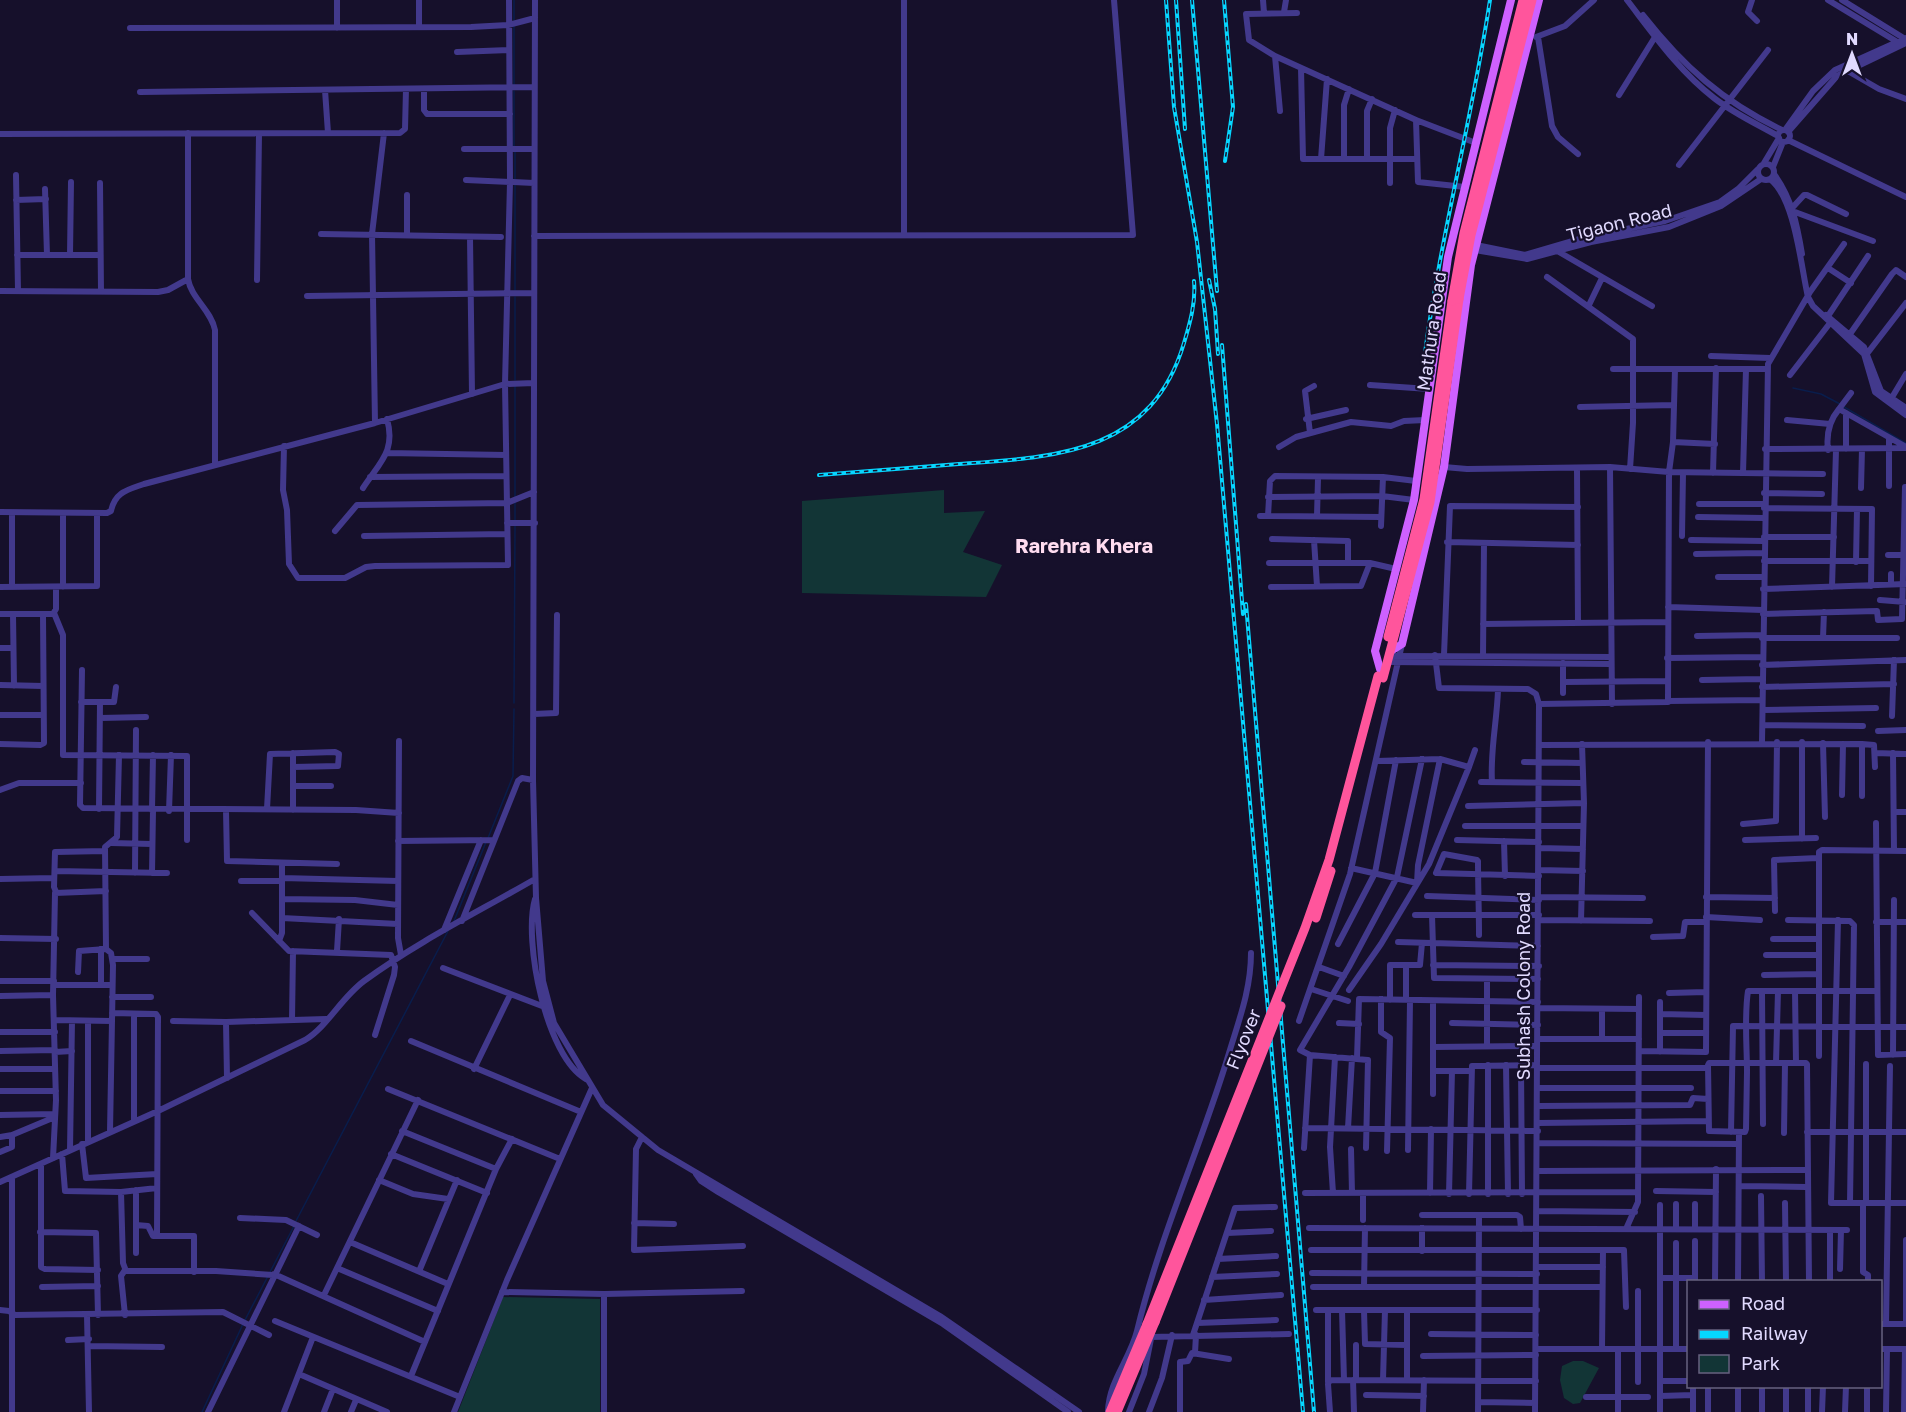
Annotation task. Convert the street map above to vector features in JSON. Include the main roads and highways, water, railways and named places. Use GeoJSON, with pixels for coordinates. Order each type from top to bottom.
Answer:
{"type":"FeatureCollection","features":[{"type":"Feature","properties":{"kind":"highway","name":"Mathura Road"},"geometry":{"type":"LineString","coordinates":[[1389,664],[1431,467],[1464,233],[1523,0]]}},
{"type":"Feature","properties":{"kind":"highway","name":"Mathura Road"},"geometry":{"type":"LineString","coordinates":[[1455,300],[1532,0]]}},
{"type":"Feature","properties":{"kind":"highway","name":"Mathura Road"},"geometry":{"type":"LineString","coordinates":[[1389,664],[1430,515],[1431,467]]}},
{"type":"Feature","properties":{"kind":"highway","name":"Flyover"},"geometry":{"type":"LineString","coordinates":[[1109,1412],[1151,1328],[1327,886],[1389,664]]}},
{"type":"Feature","properties":{"kind":"highway"},"geometry":{"type":"LineString","coordinates":[[1117,1412],[1151,1328]]}},
{"type":"Feature","properties":{"kind":"main road"},"geometry":{"type":"LineString","coordinates":[[1511,0],[1448,257],[1425,420],[1431,467],[1437,503],[1430,515],[1402,644],[1389,664],[1375,651],[1416,481],[1431,467],[1475,248],[1534,37],[1539,0]]}},
{"type":"Feature","properties":{"kind":"waterway"},"geometry":{"type":"LineString","coordinates":[[514,0],[514,20]]}},
{"type":"Feature","properties":{"kind":"waterway"},"geometry":{"type":"LineString","coordinates":[[514,25],[514,86]]}},
{"type":"Feature","properties":{"kind":"waterway"},"geometry":{"type":"LineString","coordinates":[[514,91],[514,146]]}},
{"type":"Feature","properties":{"kind":"waterway"},"geometry":{"type":"LineString","coordinates":[[515,151],[515,179]]}},
{"type":"Feature","properties":{"kind":"waterway"},"geometry":{"type":"LineString","coordinates":[[515,184],[515,290]]}},
{"type":"Feature","properties":{"kind":"waterway"},"geometry":{"type":"LineString","coordinates":[[515,297],[515,380]]}},
{"type":"Feature","properties":{"kind":"waterway"},"geometry":{"type":"LineString","coordinates":[[515,385],[515,497]]}},
{"type":"Feature","properties":{"kind":"waterway"},"geometry":{"type":"LineString","coordinates":[[1793,388],[1821,394],[1840,404]]}},
{"type":"Feature","properties":{"kind":"waterway"},"geometry":{"type":"LineString","coordinates":[[1844,407],[1906,443]]}},
{"type":"Feature","properties":{"kind":"waterway"},"geometry":{"type":"LineString","coordinates":[[515,502],[515,521]]}},
{"type":"Feature","properties":{"kind":"waterway"},"geometry":{"type":"LineString","coordinates":[[514,703],[515,526]]}},
{"type":"Feature","properties":{"kind":"waterway"},"geometry":{"type":"LineString","coordinates":[[488,838],[513,776],[514,709]]}},
{"type":"Feature","properties":{"kind":"waterway"},"geometry":{"type":"LineString","coordinates":[[454,921],[486,842]]}},
{"type":"Feature","properties":{"kind":"waterway"},"geometry":{"type":"LineString","coordinates":[[296,1221],[448,931]]}},
{"type":"Feature","properties":{"kind":"waterway"},"geometry":{"type":"LineString","coordinates":[[270,1272],[294,1226]]}},
{"type":"Feature","properties":{"kind":"waterway"},"geometry":{"type":"LineString","coordinates":[[245,1320],[268,1276]]}},
{"type":"Feature","properties":{"kind":"waterway"},"geometry":{"type":"LineString","coordinates":[[202,1412],[243,1324]]}},
{"type":"Feature","properties":{"kind":"railway"},"geometry":{"type":"LineString","coordinates":[[1166,0],[1174,107],[1197,242],[1217,424],[1303,1412]]}},
{"type":"Feature","properties":{"kind":"railway"},"geometry":{"type":"LineString","coordinates":[[1176,0],[1185,129]]}},
{"type":"Feature","properties":{"kind":"railway"},"geometry":{"type":"LineString","coordinates":[[1192,0],[1217,291]]}},
{"type":"Feature","properties":{"kind":"railway"},"geometry":{"type":"LineString","coordinates":[[1224,0],[1233,107],[1225,161]]}},
{"type":"Feature","properties":{"kind":"railway"},"geometry":{"type":"LineString","coordinates":[[1425,353],[1439,264],[1490,0]]}},
{"type":"Feature","properties":{"kind":"railway"},"geometry":{"type":"LineString","coordinates":[[1209,280],[1215,309],[1218,354]]}},
{"type":"Feature","properties":{"kind":"railway"},"geometry":{"type":"LineString","coordinates":[[819,475],[1030,458],[1064,452],[1096,442],[1124,428],[1149,408],[1169,380],[1188,328],[1193,305],[1194,281]]}},
{"type":"Feature","properties":{"kind":"railway"},"geometry":{"type":"LineString","coordinates":[[1222,345],[1243,614]]}},
{"type":"Feature","properties":{"kind":"railway"},"geometry":{"type":"LineString","coordinates":[[1246,604],[1314,1412]]}},
{"type":"Feature","properties":{"kind":"district","name":"Rarehra Khera"},"geometry":{"type":"Point","coordinates":[1084,545]}}]}
